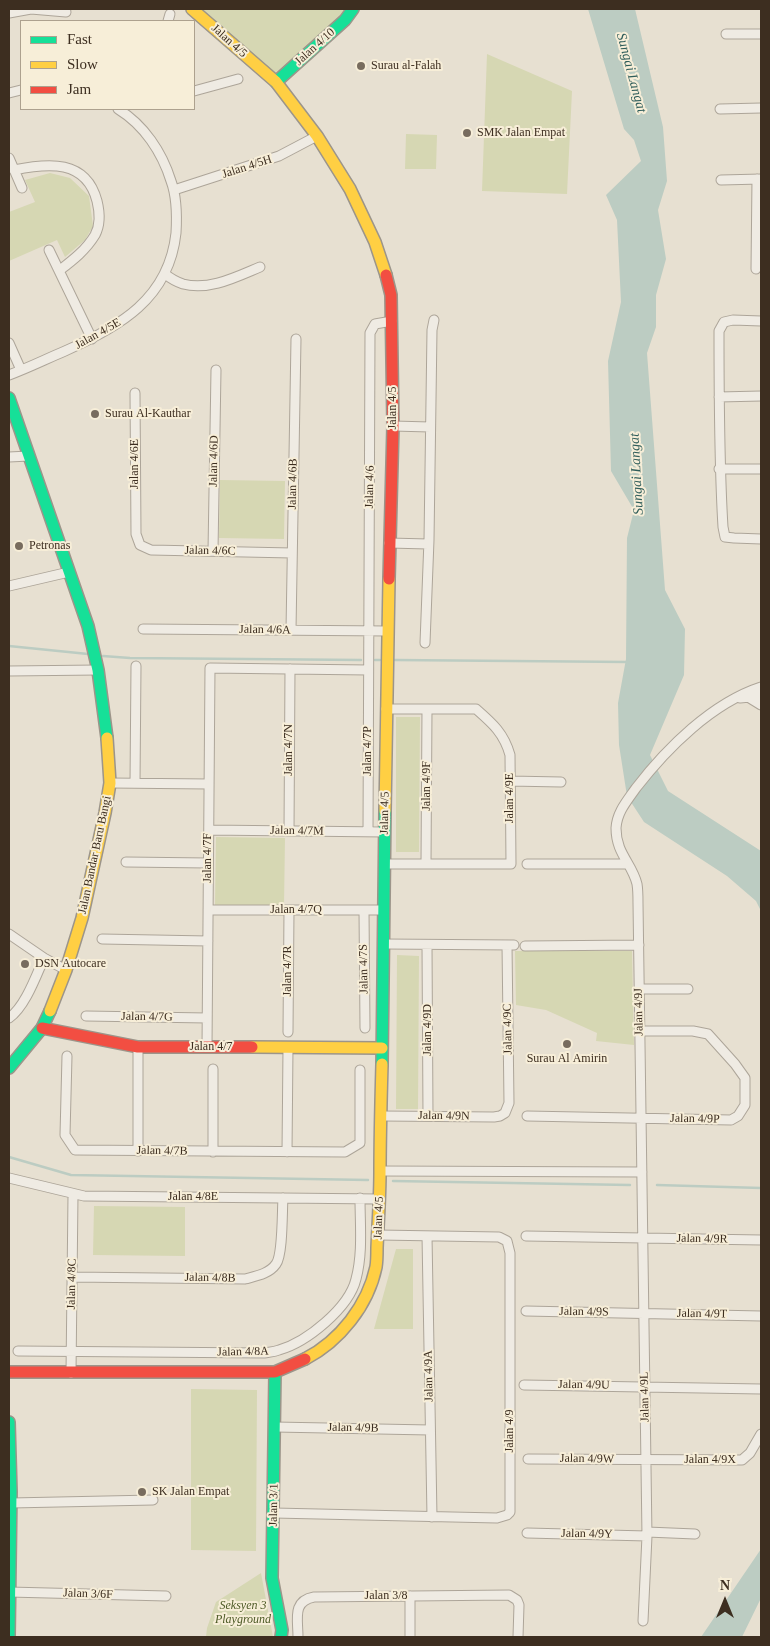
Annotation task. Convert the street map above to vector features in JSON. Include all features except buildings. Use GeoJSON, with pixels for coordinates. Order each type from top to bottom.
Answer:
{"type":"FeatureCollection","features":[{"type":"Feature","properties":{"kind":"street"},"geometry":{"type":"LineString","coordinates":[[9,13],[31,9],[67,14]]}},
{"type":"Feature","properties":{"kind":"street","name":"Jalan 4/5"},"geometry":{"type":"LineString","coordinates":[[9,1372],[275,1372],[288,1368],[314,1355],[338,1335],[362,1302],[376,1270],[379,1234],[382,1116],[386,709],[393,426],[391,295],[384,265],[350,189],[317,136],[276,82],[192,9]]}},
{"type":"Feature","properties":{"kind":"street","name":"Jalan 4/10"},"geometry":{"type":"LineString","coordinates":[[276,82],[345,20],[353,9]]}},
{"type":"Feature","properties":{"kind":"street"},"geometry":{"type":"LineString","coordinates":[[726,34],[761,34]]}},
{"type":"Feature","properties":{"kind":"street"},"geometry":{"type":"LineString","coordinates":[[195,91],[238,79]]}},
{"type":"Feature","properties":{"kind":"street"},"geometry":{"type":"LineString","coordinates":[[720,109],[761,108]]}},
{"type":"Feature","properties":{"kind":"street","name":"Jalan 4/5E"},"geometry":{"type":"LineString","coordinates":[[9,376],[92,339],[118,324],[142,305],[165,274],[174,251],[177,220],[174,190],[164,161],[134,116],[120,110]]}},
{"type":"Feature","properties":{"kind":"street","name":"Jalan 4/5H"},"geometry":{"type":"LineString","coordinates":[[174,190],[279,156],[317,136]]}},
{"type":"Feature","properties":{"kind":"street"},"geometry":{"type":"LineString","coordinates":[[9,158],[22,188]]}},
{"type":"Feature","properties":{"kind":"street"},"geometry":{"type":"LineString","coordinates":[[14,170],[53,165],[66,167],[83,176],[90,184],[96,196],[99,211],[99,225],[96,234],[82,253],[60,270]]}},
{"type":"Feature","properties":{"kind":"street"},"geometry":{"type":"LineString","coordinates":[[721,180],[759,179],[756,269]]}},
{"type":"Feature","properties":{"kind":"street"},"geometry":{"type":"LineString","coordinates":[[49,250],[92,339]]}},
{"type":"Feature","properties":{"kind":"street"},"geometry":{"type":"LineString","coordinates":[[165,274],[182,284],[204,286],[260,268]]}},
{"type":"Feature","properties":{"kind":"street"},"geometry":{"type":"LineString","coordinates":[[425,643],[432,330],[434,320]]}},
{"type":"Feature","properties":{"kind":"street"},"geometry":{"type":"LineString","coordinates":[[761,321],[734,320],[724,322],[719,331],[719,469],[722,527],[725,536],[761,539]]}},
{"type":"Feature","properties":{"kind":"street","name":"Jalan 4/6"},"geometry":{"type":"LineString","coordinates":[[368,670],[370,333],[375,324],[392,321]]}},
{"type":"Feature","properties":{"kind":"street","name":"Jalan 4/6B"},"geometry":{"type":"LineString","coordinates":[[291,630],[296,339]]}},
{"type":"Feature","properties":{"kind":"street"},"geometry":{"type":"LineString","coordinates":[[9,343],[21,370]]}},
{"type":"Feature","properties":{"kind":"street","name":"Jalan 4/6D"},"geometry":{"type":"LineString","coordinates":[[213,551],[216,370]]}},
{"type":"Feature","properties":{"kind":"street","name":"Jalan 4/6E"},"geometry":{"type":"LineString","coordinates":[[135,393],[136,534]]}},
{"type":"Feature","properties":{"kind":"street"},"geometry":{"type":"LineString","coordinates":[[719,397],[761,396]]}},
{"type":"Feature","properties":{"kind":"street","name":"Jalan Bandar Baru Bangi"},"geometry":{"type":"LineString","coordinates":[[9,398],[88,626],[98,670],[108,744],[110,783],[96,859],[82,918],[66,970],[42,1028],[9,1068]]}},
{"type":"Feature","properties":{"kind":"street"},"geometry":{"type":"LineString","coordinates":[[393,426],[430,427]]}},
{"type":"Feature","properties":{"kind":"street"},"geometry":{"type":"LineString","coordinates":[[9,457],[29,456]]}},
{"type":"Feature","properties":{"kind":"street"},"geometry":{"type":"LineString","coordinates":[[719,469],[761,469]]}},
{"type":"Feature","properties":{"kind":"street","name":"Jalan 4/6C"},"geometry":{"type":"LineString","coordinates":[[136,534],[140,545],[151,550],[292,553]]}},
{"type":"Feature","properties":{"kind":"street"},"geometry":{"type":"LineString","coordinates":[[390,543],[428,544]]}},
{"type":"Feature","properties":{"kind":"street"},"geometry":{"type":"LineString","coordinates":[[9,586],[69,572]]}},
{"type":"Feature","properties":{"kind":"street","name":"Jalan 4/6A"},"geometry":{"type":"LineString","coordinates":[[143,629],[388,631]]}},
{"type":"Feature","properties":{"kind":"street"},"geometry":{"type":"LineString","coordinates":[[135,783],[136,666]]}},
{"type":"Feature","properties":{"kind":"street","name":"Jalan 4/7F"},"geometry":{"type":"LineString","coordinates":[[207,1047],[210,668],[290,669]]}},
{"type":"Feature","properties":{"kind":"street"},"geometry":{"type":"LineString","coordinates":[[290,669],[368,670]]}},
{"type":"Feature","properties":{"kind":"street","name":"Jalan 4/7N"},"geometry":{"type":"LineString","coordinates":[[289,831],[290,669]]}},
{"type":"Feature","properties":{"kind":"street"},"geometry":{"type":"LineString","coordinates":[[9,671],[98,670]]}},
{"type":"Feature","properties":{"kind":"street","name":"Jalan 4/7P"},"geometry":{"type":"LineString","coordinates":[[368,670],[368,832]]}},
{"type":"Feature","properties":{"kind":"street"},"geometry":{"type":"LineString","coordinates":[[735,699],[760,695]]}},
{"type":"Feature","properties":{"kind":"street","name":"Jalan 4/9J"},"geometry":{"type":"LineString","coordinates":[[641,1168],[637,885],[619,849],[616,829],[617,817],[656,763],[678,740],[702,720],[735,699],[760,695]]}},
{"type":"Feature","properties":{"kind":"street","name":"Jalan 4/9E"},"geometry":{"type":"LineString","coordinates":[[384,864],[511,864],[510,754],[502,734],[476,709],[386,709]]}},
{"type":"Feature","properties":{"kind":"street","name":"Jalan 4/9F"},"geometry":{"type":"LineString","coordinates":[[426,863],[427,709]]}},
{"type":"Feature","properties":{"kind":"street"},"geometry":{"type":"LineString","coordinates":[[510,781],[561,782]]}},
{"type":"Feature","properties":{"kind":"street"},"geometry":{"type":"LineString","coordinates":[[110,783],[209,784]]}},
{"type":"Feature","properties":{"kind":"street","name":"Jalan 4/7M"},"geometry":{"type":"LineString","coordinates":[[209,830],[385,832]]}},
{"type":"Feature","properties":{"kind":"street"},"geometry":{"type":"LineString","coordinates":[[126,862],[208,863]]}},
{"type":"Feature","properties":{"kind":"street"},"geometry":{"type":"LineString","coordinates":[[527,864],[626,864]]}},
{"type":"Feature","properties":{"kind":"street","name":"Jalan 4/7Q"},"geometry":{"type":"LineString","coordinates":[[208,910],[384,910]]}},
{"type":"Feature","properties":{"kind":"street","name":"Jalan 4/7R"},"geometry":{"type":"LineString","coordinates":[[288,1032],[289,910]]}},
{"type":"Feature","properties":{"kind":"street","name":"Jalan 4/7S"},"geometry":{"type":"LineString","coordinates":[[364,910],[365,1028]]}},
{"type":"Feature","properties":{"kind":"street"},"geometry":{"type":"LineString","coordinates":[[9,934],[44,958],[66,970]]}},
{"type":"Feature","properties":{"kind":"street"},"geometry":{"type":"LineString","coordinates":[[102,939],[208,940]]}},
{"type":"Feature","properties":{"kind":"street","name":"Jalan 4/9C"},"geometry":{"type":"LineString","coordinates":[[384,944],[511,945],[509,1103],[505,1113]]}},
{"type":"Feature","properties":{"kind":"street","name":"Jalan 4/9D"},"geometry":{"type":"LineString","coordinates":[[427,945],[428,1116]]}},
{"type":"Feature","properties":{"kind":"street"},"geometry":{"type":"LineString","coordinates":[[525,946],[638,945]]}},
{"type":"Feature","properties":{"kind":"street"},"geometry":{"type":"LineString","coordinates":[[9,1018],[24,999],[44,958]]}},
{"type":"Feature","properties":{"kind":"street"},"geometry":{"type":"LineString","coordinates":[[639,989],[688,989]]}},
{"type":"Feature","properties":{"kind":"street","name":"Jalan 4/7G"},"geometry":{"type":"LineString","coordinates":[[86,1016],[207,1018]]}},
{"type":"Feature","properties":{"kind":"street","name":"Jalan 4/7"},"geometry":{"type":"LineString","coordinates":[[42,1028],[138,1047],[382,1048]]}},
{"type":"Feature","properties":{"kind":"street","name":"Jalan 4/9P"},"geometry":{"type":"LineString","coordinates":[[640,1031],[692,1031],[708,1034],[745,1078],[745,1104],[738,1116],[731,1120],[641,1118]]}},
{"type":"Feature","properties":{"kind":"street"},"geometry":{"type":"LineString","coordinates":[[138,1047],[138,1151]]}},
{"type":"Feature","properties":{"kind":"street"},"geometry":{"type":"LineString","coordinates":[[287,1152],[288,1048]]}},
{"type":"Feature","properties":{"kind":"street","name":"Jalan 4/7B"},"geometry":{"type":"LineString","coordinates":[[67,1056],[65,1135],[75,1150],[345,1152],[360,1143],[360,1070]]}},
{"type":"Feature","properties":{"kind":"street"},"geometry":{"type":"LineString","coordinates":[[214,1069],[214,1152]]}},
{"type":"Feature","properties":{"kind":"street","name":"Jalan 4/9N"},"geometry":{"type":"LineString","coordinates":[[382,1116],[494,1117],[505,1113]]}},
{"type":"Feature","properties":{"kind":"street"},"geometry":{"type":"LineString","coordinates":[[526,1116],[641,1118]]}},
{"type":"Feature","properties":{"kind":"street"},"geometry":{"type":"LineString","coordinates":[[380,1171],[641,1168]]}},
{"type":"Feature","properties":{"kind":"street","name":"Jalan 4/9L"},"geometry":{"type":"LineString","coordinates":[[641,1168],[647,1534],[643,1621]]}},
{"type":"Feature","properties":{"kind":"street","name":"Jalan 4/8E"},"geometry":{"type":"LineString","coordinates":[[9,1178],[73,1195],[84,1196],[380,1199]]}},
{"type":"Feature","properties":{"kind":"street","name":"Jalan 4/8C"},"geometry":{"type":"LineString","coordinates":[[72,1373],[73,1195]]}},
{"type":"Feature","properties":{"kind":"street","name":"Jalan 4/8B"},"geometry":{"type":"LineString","coordinates":[[72,1277],[245,1279],[264,1274],[277,1263],[280,1251],[283,1198]]}},
{"type":"Feature","properties":{"kind":"street","name":"Jalan 4/8A"},"geometry":{"type":"LineString","coordinates":[[18,1351],[264,1353],[279,1350],[303,1339],[322,1326],[335,1314],[356,1281],[361,1248],[360,1198]]}},
{"type":"Feature","properties":{"kind":"street","name":"Jalan 4/9"},"geometry":{"type":"LineString","coordinates":[[274,1513],[497,1518],[507,1516],[510,1512],[510,1253],[507,1241],[499,1237],[379,1234]]}},
{"type":"Feature","properties":{"kind":"street","name":"Jalan 4/9A"},"geometry":{"type":"LineString","coordinates":[[427,1236],[432,1517]]}},
{"type":"Feature","properties":{"kind":"street","name":"Jalan 4/9R"},"geometry":{"type":"LineString","coordinates":[[526,1236],[761,1240]]}},
{"type":"Feature","properties":{"kind":"street","name":"Jalan 4/9S"},"geometry":{"type":"LineString","coordinates":[[526,1311],[643,1313]]}},
{"type":"Feature","properties":{"kind":"street","name":"Jalan 4/9T"},"geometry":{"type":"LineString","coordinates":[[643,1313],[761,1316]]}},
{"type":"Feature","properties":{"kind":"street","name":"Jalan 3/1"},"geometry":{"type":"LineString","coordinates":[[275,1372],[272,1578],[282,1630],[281,1637]]}},
{"type":"Feature","properties":{"kind":"street","name":"Jalan 4/9U"},"geometry":{"type":"LineString","coordinates":[[524,1385],[761,1389]]}},
{"type":"Feature","properties":{"kind":"street"},"geometry":{"type":"LineString","coordinates":[[9,1422],[10,1637]]}},
{"type":"Feature","properties":{"kind":"street","name":"Jalan 4/9B"},"geometry":{"type":"LineString","coordinates":[[275,1427],[430,1430]]}},
{"type":"Feature","properties":{"kind":"street","name":"Jalan 4/9X"},"geometry":{"type":"LineString","coordinates":[[646,1460],[742,1460],[750,1453],[761,1434]]}},
{"type":"Feature","properties":{"kind":"street","name":"Jalan 4/9W"},"geometry":{"type":"LineString","coordinates":[[528,1459],[646,1460]]}},
{"type":"Feature","properties":{"kind":"street"},"geometry":{"type":"LineString","coordinates":[[10,1496],[153,1500]]}},
{"type":"Feature","properties":{"kind":"street","name":"Jalan 4/9Y"},"geometry":{"type":"LineString","coordinates":[[528,1533],[695,1534]]}},
{"type":"Feature","properties":{"kind":"street","name":"Jalan 3/6F"},"geometry":{"type":"LineString","coordinates":[[9,1592],[166,1596]]}},
{"type":"Feature","properties":{"kind":"street"},"geometry":{"type":"LineString","coordinates":[[410,1596],[410,1637]]}},
{"type":"Feature","properties":{"kind":"street","name":"Jalan 3/8"},"geometry":{"type":"LineString","coordinates":[[298,1637],[298,1608],[300,1602],[305,1598],[510,1596],[517,1600],[519,1605],[518,1637]]}},
{"type":"Feature","properties":{"kind":"green space"},"geometry":{"type":"Polygon","coordinates":[[[197,9],[349,9],[275,73],[197,9]]]}},
{"type":"Feature","properties":{"kind":"green space"},"geometry":{"type":"Polygon","coordinates":[[[487,54],[572,91],[567,194],[482,191],[487,54]]]}},
{"type":"Feature","properties":{"kind":"green space"},"geometry":{"type":"Polygon","coordinates":[[[406,134],[437,135],[436,169],[405,169],[406,134]]]}},
{"type":"Feature","properties":{"kind":"green space"},"geometry":{"type":"Polygon","coordinates":[[[50,173],[70,178],[89,196],[93,226],[85,240],[65,257],[57,240],[9,261],[9,212],[35,202],[25,180],[50,173]]]}},
{"type":"Feature","properties":{"kind":"green space"},"geometry":{"type":"Polygon","coordinates":[[[220,480],[285,481],[284,539],[219,538],[220,480]]]}},
{"type":"Feature","properties":{"kind":"green space"},"geometry":{"type":"Polygon","coordinates":[[[396,717],[420,717],[419,852],[396,852],[396,717]]]}},
{"type":"Feature","properties":{"kind":"green space"},"geometry":{"type":"Polygon","coordinates":[[[216,837],[285,838],[284,906],[215,905],[216,837]]]}},
{"type":"Feature","properties":{"kind":"green space"},"geometry":{"type":"Polygon","coordinates":[[[515,951],[632,951],[634,1045],[596,1041],[597,1033],[546,1010],[516,1005],[515,951]]]}},
{"type":"Feature","properties":{"kind":"green space"},"geometry":{"type":"Polygon","coordinates":[[[397,955],[419,956],[418,1109],[396,1109],[397,955]]]}},
{"type":"Feature","properties":{"kind":"green space"},"geometry":{"type":"Polygon","coordinates":[[[94,1206],[185,1207],[185,1256],[93,1255],[94,1206]]]}},
{"type":"Feature","properties":{"kind":"green space"},"geometry":{"type":"Polygon","coordinates":[[[396,1249],[413,1249],[413,1329],[374,1329],[396,1249]]]}},
{"type":"Feature","properties":{"kind":"green space"},"geometry":{"type":"Polygon","coordinates":[[[191,1389],[257,1390],[256,1551],[191,1550],[191,1389]]]}},
{"type":"Feature","properties":{"kind":"green space","name":"Seksyen 3 Playground"},"geometry":{"type":"Polygon","coordinates":[[[261,1573],[273,1637],[206,1637],[207,1628],[216,1602],[261,1573]]]}},
{"type":"Feature","properties":{"kind":"water","name":"Sungai Langat"},"geometry":{"type":"Polygon","coordinates":[[[588,9],[635,9],[663,127],[667,181],[658,210],[666,259],[656,295],[656,327],[647,353],[665,590],[685,629],[684,675],[650,755],[668,791],[761,851],[761,911],[756,901],[727,876],[644,822],[627,796],[619,745],[618,703],[626,659],[627,538],[634,510],[611,471],[608,361],[621,302],[617,220],[606,195],[641,161],[634,140],[624,129],[588,9]]]}},
{"type":"Feature","properties":{"kind":"water"},"geometry":{"type":"Polygon","coordinates":[[[761,1549],[761,1598],[742,1637],[701,1637],[761,1549]]]}},
{"type":"Feature","properties":{"kind":"waterway"},"geometry":{"type":"LineString","coordinates":[[9,646],[88,654]]}},
{"type":"Feature","properties":{"kind":"waterway"},"geometry":{"type":"LineString","coordinates":[[103,656],[130,658],[361,660]]}},
{"type":"Feature","properties":{"kind":"waterway"},"geometry":{"type":"LineString","coordinates":[[375,660],[380,660]]}},
{"type":"Feature","properties":{"kind":"waterway"},"geometry":{"type":"LineString","coordinates":[[395,660],[628,662]]}},
{"type":"Feature","properties":{"kind":"waterway"},"geometry":{"type":"LineString","coordinates":[[9,1157],[71,1175],[368,1180]]}},
{"type":"Feature","properties":{"kind":"waterway"},"geometry":{"type":"LineString","coordinates":[[393,1181],[630,1185]]}},
{"type":"Feature","properties":{"kind":"waterway"},"geometry":{"type":"LineString","coordinates":[[657,1185],[761,1188]]}},
{"type":"Feature","properties":{"kind":"traffic: fast"},"geometry":{"type":"LineString","coordinates":[[276,82],[345,20],[353,9]]}},
{"type":"Feature","properties":{"kind":"traffic: fast"},"geometry":{"type":"LineString","coordinates":[[9,398],[88,626],[98,670],[107,738]]}},
{"type":"Feature","properties":{"kind":"traffic: fast"},"geometry":{"type":"LineString","coordinates":[[382,1064],[385,811]]}},
{"type":"Feature","properties":{"kind":"traffic: fast"},"geometry":{"type":"LineString","coordinates":[[9,1068],[42,1028],[50,1011]]}},
{"type":"Feature","properties":{"kind":"traffic: fast"},"geometry":{"type":"LineString","coordinates":[[275,1372],[272,1578],[282,1630],[281,1637]]}},
{"type":"Feature","properties":{"kind":"traffic: fast"},"geometry":{"type":"LineString","coordinates":[[9,1422],[11,1492],[9,1637]]}},
{"type":"Feature","properties":{"kind":"traffic: slow"},"geometry":{"type":"LineString","coordinates":[[192,9],[276,82],[317,136],[350,189],[375,242],[386,275]]}},
{"type":"Feature","properties":{"kind":"traffic: slow"},"geometry":{"type":"LineString","coordinates":[[385,811],[389,579]]}},
{"type":"Feature","properties":{"kind":"traffic: slow"},"geometry":{"type":"LineString","coordinates":[[50,1011],[66,970],[82,918],[105,813],[110,783],[107,738]]}},
{"type":"Feature","properties":{"kind":"traffic: slow"},"geometry":{"type":"LineString","coordinates":[[252,1047],[382,1048]]}},
{"type":"Feature","properties":{"kind":"traffic: slow"},"geometry":{"type":"LineString","coordinates":[[305,1359],[330,1342],[351,1320],[366,1295],[376,1267],[380,1191],[382,1064]]}},
{"type":"Feature","properties":{"kind":"traffic: jam"},"geometry":{"type":"LineString","coordinates":[[386,275],[391,295],[393,426],[389,579]]}},
{"type":"Feature","properties":{"kind":"traffic: jam"},"geometry":{"type":"LineString","coordinates":[[42,1028],[138,1047],[252,1047]]}},
{"type":"Feature","properties":{"kind":"traffic: jam"},"geometry":{"type":"LineString","coordinates":[[9,1372],[275,1372],[305,1359]]}},
{"type":"Feature","properties":{"kind":"place","name":"Surau al-Falah"},"geometry":{"type":"Point","coordinates":[361,66]}},
{"type":"Feature","properties":{"kind":"place","name":"SMK Jalan Empat"},"geometry":{"type":"Point","coordinates":[467,133]}},
{"type":"Feature","properties":{"kind":"place","name":"Surau Al-Kauthar"},"geometry":{"type":"Point","coordinates":[95,414]}},
{"type":"Feature","properties":{"kind":"place","name":"Petronas"},"geometry":{"type":"Point","coordinates":[19,546]}},
{"type":"Feature","properties":{"kind":"place","name":"DSN Autocare"},"geometry":{"type":"Point","coordinates":[25,964]}},
{"type":"Feature","properties":{"kind":"place","name":"Surau Al Amirin"},"geometry":{"type":"Point","coordinates":[567,1044]}},
{"type":"Feature","properties":{"kind":"place","name":"SK Jalan Empat"},"geometry":{"type":"Point","coordinates":[142,1492]}}]}
